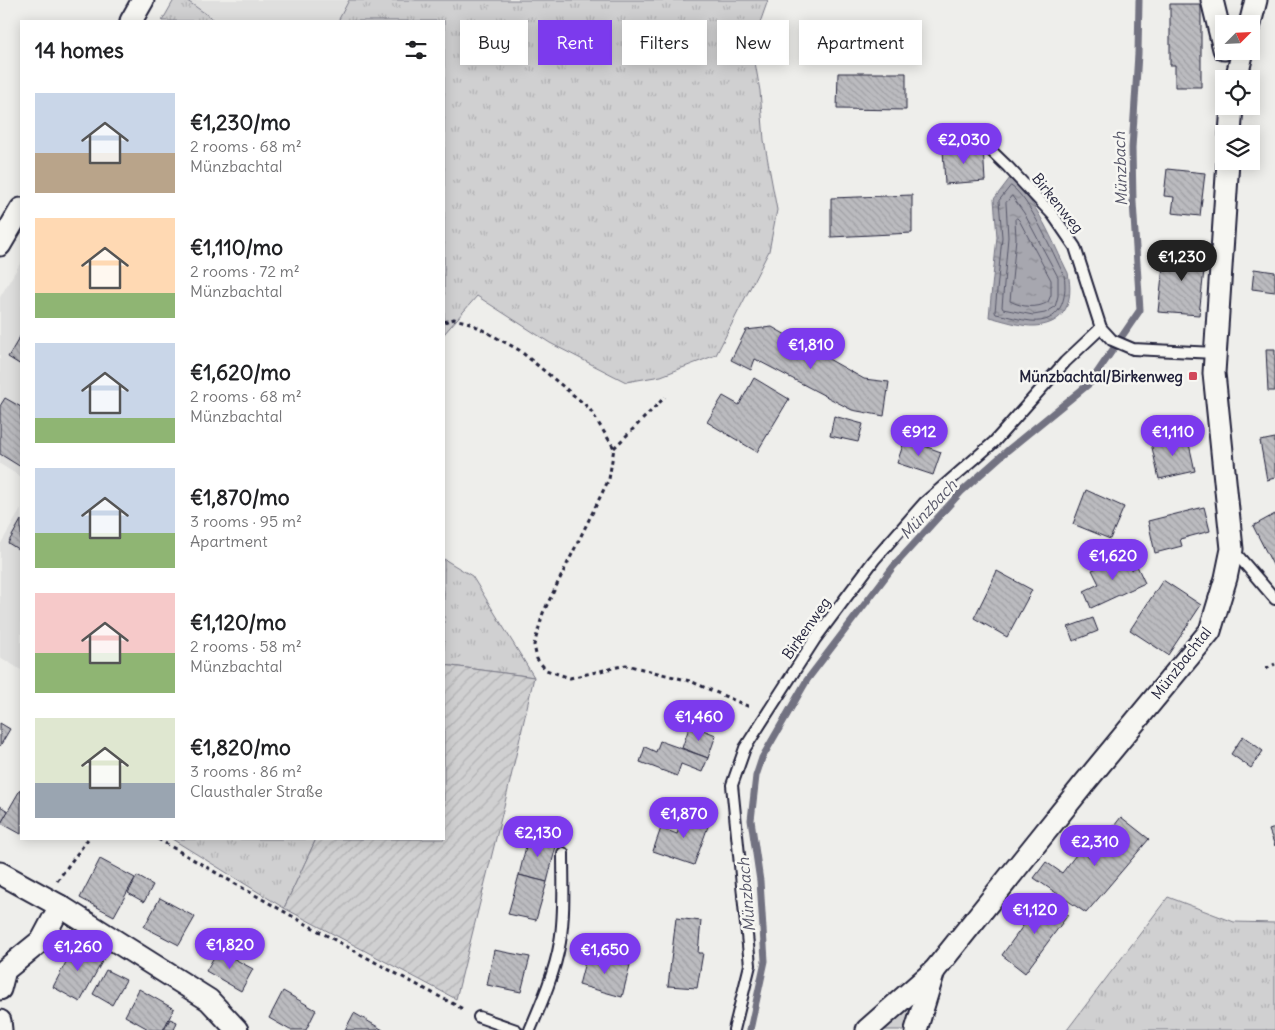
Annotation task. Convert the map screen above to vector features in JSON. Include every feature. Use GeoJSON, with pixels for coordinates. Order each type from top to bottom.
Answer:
{"type":"FeatureCollection","features":[{"type":"Feature","properties":{"kind":"street"},"geometry":{"type":"LineString","coordinates":[[132,20],[143,0]]}},
{"type":"Feature","properties":{"kind":"street"},"geometry":{"type":"LineString","coordinates":[[1212,0],[1216,15]]}},
{"type":"Feature","properties":{"kind":"street"},"geometry":{"type":"LineString","coordinates":[[1252,15],[1256,0]]}},
{"type":"Feature","properties":{"kind":"street","name":"Münzbachtal"},"geometry":{"type":"LineString","coordinates":[[916,1030],[934,971],[1076,793],[1210,631],[1226,578],[1232,549],[1214,373],[1227,170]]}},
{"type":"Feature","properties":{"kind":"street"},"geometry":{"type":"LineString","coordinates":[[0,245],[20,211]]}},
{"type":"Feature","properties":{"kind":"street"},"geometry":{"type":"LineString","coordinates":[[0,873],[53,902],[209,1000],[237,1030]]}},
{"type":"Feature","properties":{"kind":"street"},"geometry":{"type":"LineString","coordinates":[[0,989],[5,970],[42,940],[53,902]]}},
{"type":"Feature","properties":{"kind":"street"},"geometry":{"type":"LineString","coordinates":[[867,1030],[934,971]]}},
{"type":"Feature","properties":{"kind":"street"},"geometry":{"type":"LineString","coordinates":[[0,1021],[1,1030]]}},
{"type":"Feature","properties":{"kind":"lane","name":"Birkenweg"},"geometry":{"type":"LineString","coordinates":[[979,139],[1053,215],[1075,247],[1101,328],[1112,340],[1133,349],[1215,353]]}},
{"type":"Feature","properties":{"kind":"lane","name":"Birkenweg"},"geometry":{"type":"LineString","coordinates":[[734,1030],[750,964],[732,785],[744,748],[815,639],[874,560],[924,503],[994,442],[1065,362],[1101,328]]}},
{"type":"Feature","properties":{"kind":"lane"},"geometry":{"type":"LineString","coordinates":[[1232,549],[1275,599]]}},
{"type":"Feature","properties":{"kind":"lane"},"geometry":{"type":"LineString","coordinates":[[530,1030],[547,990],[560,942],[563,913],[563,853]]}},
{"type":"Feature","properties":{"kind":"lane"},"geometry":{"type":"LineString","coordinates":[[479,1017],[516,1030]]}},
{"type":"Feature","properties":{"kind":"path"},"geometry":{"type":"LineString","coordinates":[[445,322],[454,320],[470,323],[519,350],[589,408],[614,448]]}},
{"type":"Feature","properties":{"kind":"path"},"geometry":{"type":"LineString","coordinates":[[665,397],[614,448],[609,479],[543,613],[534,645],[537,659],[546,670],[570,678],[626,665],[690,681],[767,714]]}},
{"type":"Feature","properties":{"kind":"path"},"geometry":{"type":"LineString","coordinates":[[1266,669],[1275,664]]}},
{"type":"Feature","properties":{"kind":"path"},"geometry":{"type":"LineString","coordinates":[[53,902],[87,840]]}},
{"type":"Feature","properties":{"kind":"path"},"geometry":{"type":"LineString","coordinates":[[160,840],[368,960],[479,1017]]}},
{"type":"Feature","properties":{"kind":"shaded area"},"geometry":{"type":"Polygon","coordinates":[[[186,0],[349,0],[339,20],[215,20],[186,0]]]}},
{"type":"Feature","properties":{"kind":"shaded area"},"geometry":{"type":"Polygon","coordinates":[[[20,264],[20,476],[0,464],[0,297],[20,264]]]}},
{"type":"Feature","properties":{"kind":"shaded area"},"geometry":{"type":"Polygon","coordinates":[[[20,511],[20,669],[0,657],[0,545],[20,511]]]}},
{"type":"Feature","properties":{"kind":"green space"},"geometry":{"type":"Polygon","coordinates":[[[174,0],[186,0],[215,20],[163,20],[174,0]]]}},
{"type":"Feature","properties":{"kind":"green space"},"geometry":{"type":"Polygon","coordinates":[[[349,0],[768,0],[761,20],[717,20],[717,65],[755,65],[760,91],[764,140],[777,210],[769,251],[716,355],[661,376],[626,382],[550,343],[477,296],[445,333],[445,20],[339,20],[349,0]]]}},
{"type":"Feature","properties":{"kind":"green space"},"geometry":{"type":"Polygon","coordinates":[[[445,560],[472,576],[534,677],[445,665],[445,560]]]}},
{"type":"Feature","properties":{"kind":"green space"},"geometry":{"type":"Polygon","coordinates":[[[445,665],[534,677],[456,999],[284,908],[316,840],[445,840],[445,665]]]}},
{"type":"Feature","properties":{"kind":"green space"},"geometry":{"type":"Polygon","coordinates":[[[174,840],[316,840],[284,908],[174,840]]]}},
{"type":"Feature","properties":{"kind":"green space"},"geometry":{"type":"Polygon","coordinates":[[[1168,897],[1234,922],[1275,923],[1275,1030],[1067,1030],[1168,897]]]}},
{"type":"Feature","properties":{"kind":"green space"},"geometry":{"type":"Polygon","coordinates":[[[920,987],[906,1030],[874,1030],[920,987]]]}},
{"type":"Feature","properties":{"kind":"water"},"geometry":{"type":"Polygon","coordinates":[[[1010,178],[1029,198],[1050,235],[1068,273],[1070,293],[1065,309],[1061,316],[1046,324],[1024,325],[989,317],[997,237],[994,199],[1010,178]]]}},
{"type":"Feature","properties":{"kind":"building"},"geometry":{"type":"Polygon","coordinates":[[[1170,4],[1201,4],[1201,87],[1175,87],[1175,65],[1170,65],[1170,4]]]}},
{"type":"Feature","properties":{"kind":"building"},"geometry":{"type":"Polygon","coordinates":[[[838,73],[906,73],[906,110],[837,109],[838,73]]]}},
{"type":"Feature","properties":{"kind":"building"},"geometry":{"type":"Polygon","coordinates":[[[983,146],[985,181],[945,184],[943,149],[983,146]]]}},
{"type":"Feature","properties":{"kind":"building"},"geometry":{"type":"Polygon","coordinates":[[[1167,169],[1205,173],[1200,216],[1172,213],[1174,197],[1164,196],[1167,169]]]}},
{"type":"Feature","properties":{"kind":"building"},"geometry":{"type":"Polygon","coordinates":[[[912,195],[912,233],[831,237],[831,198],[912,195]]]}},
{"type":"Feature","properties":{"kind":"building"},"geometry":{"type":"Polygon","coordinates":[[[1165,248],[1206,252],[1199,315],[1158,312],[1165,248]]]}},
{"type":"Feature","properties":{"kind":"building"},"geometry":{"type":"Polygon","coordinates":[[[1254,269],[1275,272],[1275,292],[1252,289],[1254,269]]]}},
{"type":"Feature","properties":{"kind":"building"},"geometry":{"type":"Polygon","coordinates":[[[772,327],[864,379],[889,382],[884,416],[852,410],[755,359],[751,370],[731,360],[746,330],[772,327]]]}},
{"type":"Feature","properties":{"kind":"building"},"geometry":{"type":"Polygon","coordinates":[[[20,337],[20,364],[8,357],[20,337]]]}},
{"type":"Feature","properties":{"kind":"building"},"geometry":{"type":"Polygon","coordinates":[[[1266,349],[1275,349],[1275,391],[1268,391],[1266,349]]]}},
{"type":"Feature","properties":{"kind":"building"},"geometry":{"type":"Polygon","coordinates":[[[754,378],[789,399],[757,452],[707,422],[723,396],[739,405],[754,378]]]}},
{"type":"Feature","properties":{"kind":"building"},"geometry":{"type":"Polygon","coordinates":[[[5,398],[20,406],[20,466],[0,454],[0,406],[5,398]]]}},
{"type":"Feature","properties":{"kind":"building"},"geometry":{"type":"Polygon","coordinates":[[[834,416],[863,424],[858,442],[830,436],[834,416]]]}},
{"type":"Feature","properties":{"kind":"building"},"geometry":{"type":"Polygon","coordinates":[[[1187,435],[1195,471],[1159,479],[1151,443],[1187,435]]]}},
{"type":"Feature","properties":{"kind":"building"},"geometry":{"type":"Polygon","coordinates":[[[1275,438],[1275,478],[1267,480],[1260,441],[1275,438]]]}},
{"type":"Feature","properties":{"kind":"building"},"geometry":{"type":"Polygon","coordinates":[[[905,439],[941,452],[933,475],[897,463],[905,439]]]}},
{"type":"Feature","properties":{"kind":"building"},"geometry":{"type":"Polygon","coordinates":[[[1086,490],[1124,507],[1110,539],[1073,524],[1086,490]]]}},
{"type":"Feature","properties":{"kind":"building"},"geometry":{"type":"Polygon","coordinates":[[[1204,507],[1210,531],[1180,539],[1182,546],[1155,553],[1148,521],[1204,507]]]}},
{"type":"Feature","properties":{"kind":"building"},"geometry":{"type":"Polygon","coordinates":[[[1275,514],[1275,567],[1274,567],[1253,526],[1275,514]]]}},
{"type":"Feature","properties":{"kind":"building"},"geometry":{"type":"Polygon","coordinates":[[[20,522],[20,550],[8,543],[20,522]]]}},
{"type":"Feature","properties":{"kind":"building"},"geometry":{"type":"Polygon","coordinates":[[[1124,555],[1131,570],[1137,566],[1145,583],[1091,608],[1084,591],[1099,584],[1092,570],[1124,555]]]}},
{"type":"Feature","properties":{"kind":"building"},"geometry":{"type":"Polygon","coordinates":[[[997,571],[1032,590],[1007,637],[974,618],[997,571]]]}},
{"type":"Feature","properties":{"kind":"building"},"geometry":{"type":"Polygon","coordinates":[[[1163,580],[1201,605],[1168,655],[1130,630],[1163,580]]]}},
{"type":"Feature","properties":{"kind":"building"},"geometry":{"type":"Polygon","coordinates":[[[1093,618],[1098,631],[1073,641],[1068,627],[1093,618]]]}},
{"type":"Feature","properties":{"kind":"building"},"geometry":{"type":"Polygon","coordinates":[[[0,723],[10,729],[0,746],[0,723]]]}},
{"type":"Feature","properties":{"kind":"building"},"geometry":{"type":"Polygon","coordinates":[[[690,725],[716,735],[708,758],[682,748],[690,725]]]}},
{"type":"Feature","properties":{"kind":"building"},"geometry":{"type":"Polygon","coordinates":[[[1243,736],[1263,751],[1251,768],[1231,754],[1243,736]]]}},
{"type":"Feature","properties":{"kind":"building"},"geometry":{"type":"Polygon","coordinates":[[[660,741],[708,758],[702,772],[681,764],[677,776],[640,762],[645,747],[656,752],[660,741]]]}},
{"type":"Feature","properties":{"kind":"building"},"geometry":{"type":"Polygon","coordinates":[[[20,790],[20,833],[1,823],[20,790]]]}},
{"type":"Feature","properties":{"kind":"building"},"geometry":{"type":"Polygon","coordinates":[[[0,806],[8,811],[0,825],[0,806]]]}},
{"type":"Feature","properties":{"kind":"building"},"geometry":{"type":"Polygon","coordinates":[[[686,810],[710,821],[694,865],[653,851],[661,828],[677,834],[686,810]]]}},
{"type":"Feature","properties":{"kind":"building"},"geometry":{"type":"Polygon","coordinates":[[[1121,817],[1149,839],[1086,913],[1034,878],[1046,862],[1062,873],[1079,851],[1090,857],[1121,817]]]}},
{"type":"Feature","properties":{"kind":"building"},"geometry":{"type":"Polygon","coordinates":[[[1275,828],[1275,846],[1269,830],[1275,828]]]}},
{"type":"Feature","properties":{"kind":"building"},"geometry":{"type":"Polygon","coordinates":[[[529,834],[557,842],[547,882],[519,875],[529,834]]]}},
{"type":"Feature","properties":{"kind":"building"},"geometry":{"type":"Polygon","coordinates":[[[100,859],[135,878],[114,916],[80,898],[100,859]]]}},
{"type":"Feature","properties":{"kind":"building"},"geometry":{"type":"Polygon","coordinates":[[[519,875],[547,882],[536,920],[508,914],[519,875]]]}},
{"type":"Feature","properties":{"kind":"building"},"geometry":{"type":"Polygon","coordinates":[[[137,876],[153,885],[144,902],[128,893],[137,876]]]}},
{"type":"Feature","properties":{"kind":"building"},"geometry":{"type":"Polygon","coordinates":[[[160,898],[195,917],[179,945],[144,927],[160,898]]]}},
{"type":"Feature","properties":{"kind":"building"},"geometry":{"type":"Polygon","coordinates":[[[1043,898],[1068,915],[1025,973],[1002,955],[1043,898]]]}},
{"type":"Feature","properties":{"kind":"building"},"geometry":{"type":"Polygon","coordinates":[[[676,918],[701,921],[698,953],[703,953],[697,988],[668,986],[676,918]]]}},
{"type":"Feature","properties":{"kind":"building"},"geometry":{"type":"Polygon","coordinates":[[[76,943],[104,958],[80,1002],[53,987],[76,943]]]}},
{"type":"Feature","properties":{"kind":"building"},"geometry":{"type":"Polygon","coordinates":[[[218,950],[253,969],[241,991],[206,971],[218,950]]]}},
{"type":"Feature","properties":{"kind":"building"},"geometry":{"type":"Polygon","coordinates":[[[494,950],[530,957],[521,992],[487,985],[494,950]]]}},
{"type":"Feature","properties":{"kind":"building"},"geometry":{"type":"Polygon","coordinates":[[[587,954],[630,965],[622,997],[579,985],[587,954]]]}},
{"type":"Feature","properties":{"kind":"building"},"geometry":{"type":"Polygon","coordinates":[[[106,970],[126,980],[112,1005],[93,994],[106,970]]]}},
{"type":"Feature","properties":{"kind":"building"},"geometry":{"type":"Polygon","coordinates":[[[139,989],[174,1009],[163,1030],[150,1030],[125,1016],[139,989]]]}},
{"type":"Feature","properties":{"kind":"building"},"geometry":{"type":"Polygon","coordinates":[[[283,991],[316,1010],[306,1030],[290,1030],[269,1018],[283,991]]]}},
{"type":"Feature","properties":{"kind":"building"},"geometry":{"type":"Polygon","coordinates":[[[354,1013],[383,1030],[345,1030],[354,1013]]]}},
{"type":"Feature","properties":{"kind":"building"},"geometry":{"type":"Polygon","coordinates":[[[170,1019],[177,1022],[174,1030],[164,1030],[170,1019]]]}},
{"type":"Feature","properties":{"kind":"waterway","name":"Münzbach"},"geometry":{"type":"LineString","coordinates":[[750,1030],[765,961],[760,881],[751,820],[756,776],[762,758],[807,680],[893,567],[961,492],[1008,450],[1090,383],[1140,310],[1133,202],[1132,148],[1138,54],[1139,0]]}},
{"type":"Feature","properties":{"kind":"place","name":"Münzbachtal/Birkenweg"},"geometry":{"type":"Point","coordinates":[1193,376]}}]}
